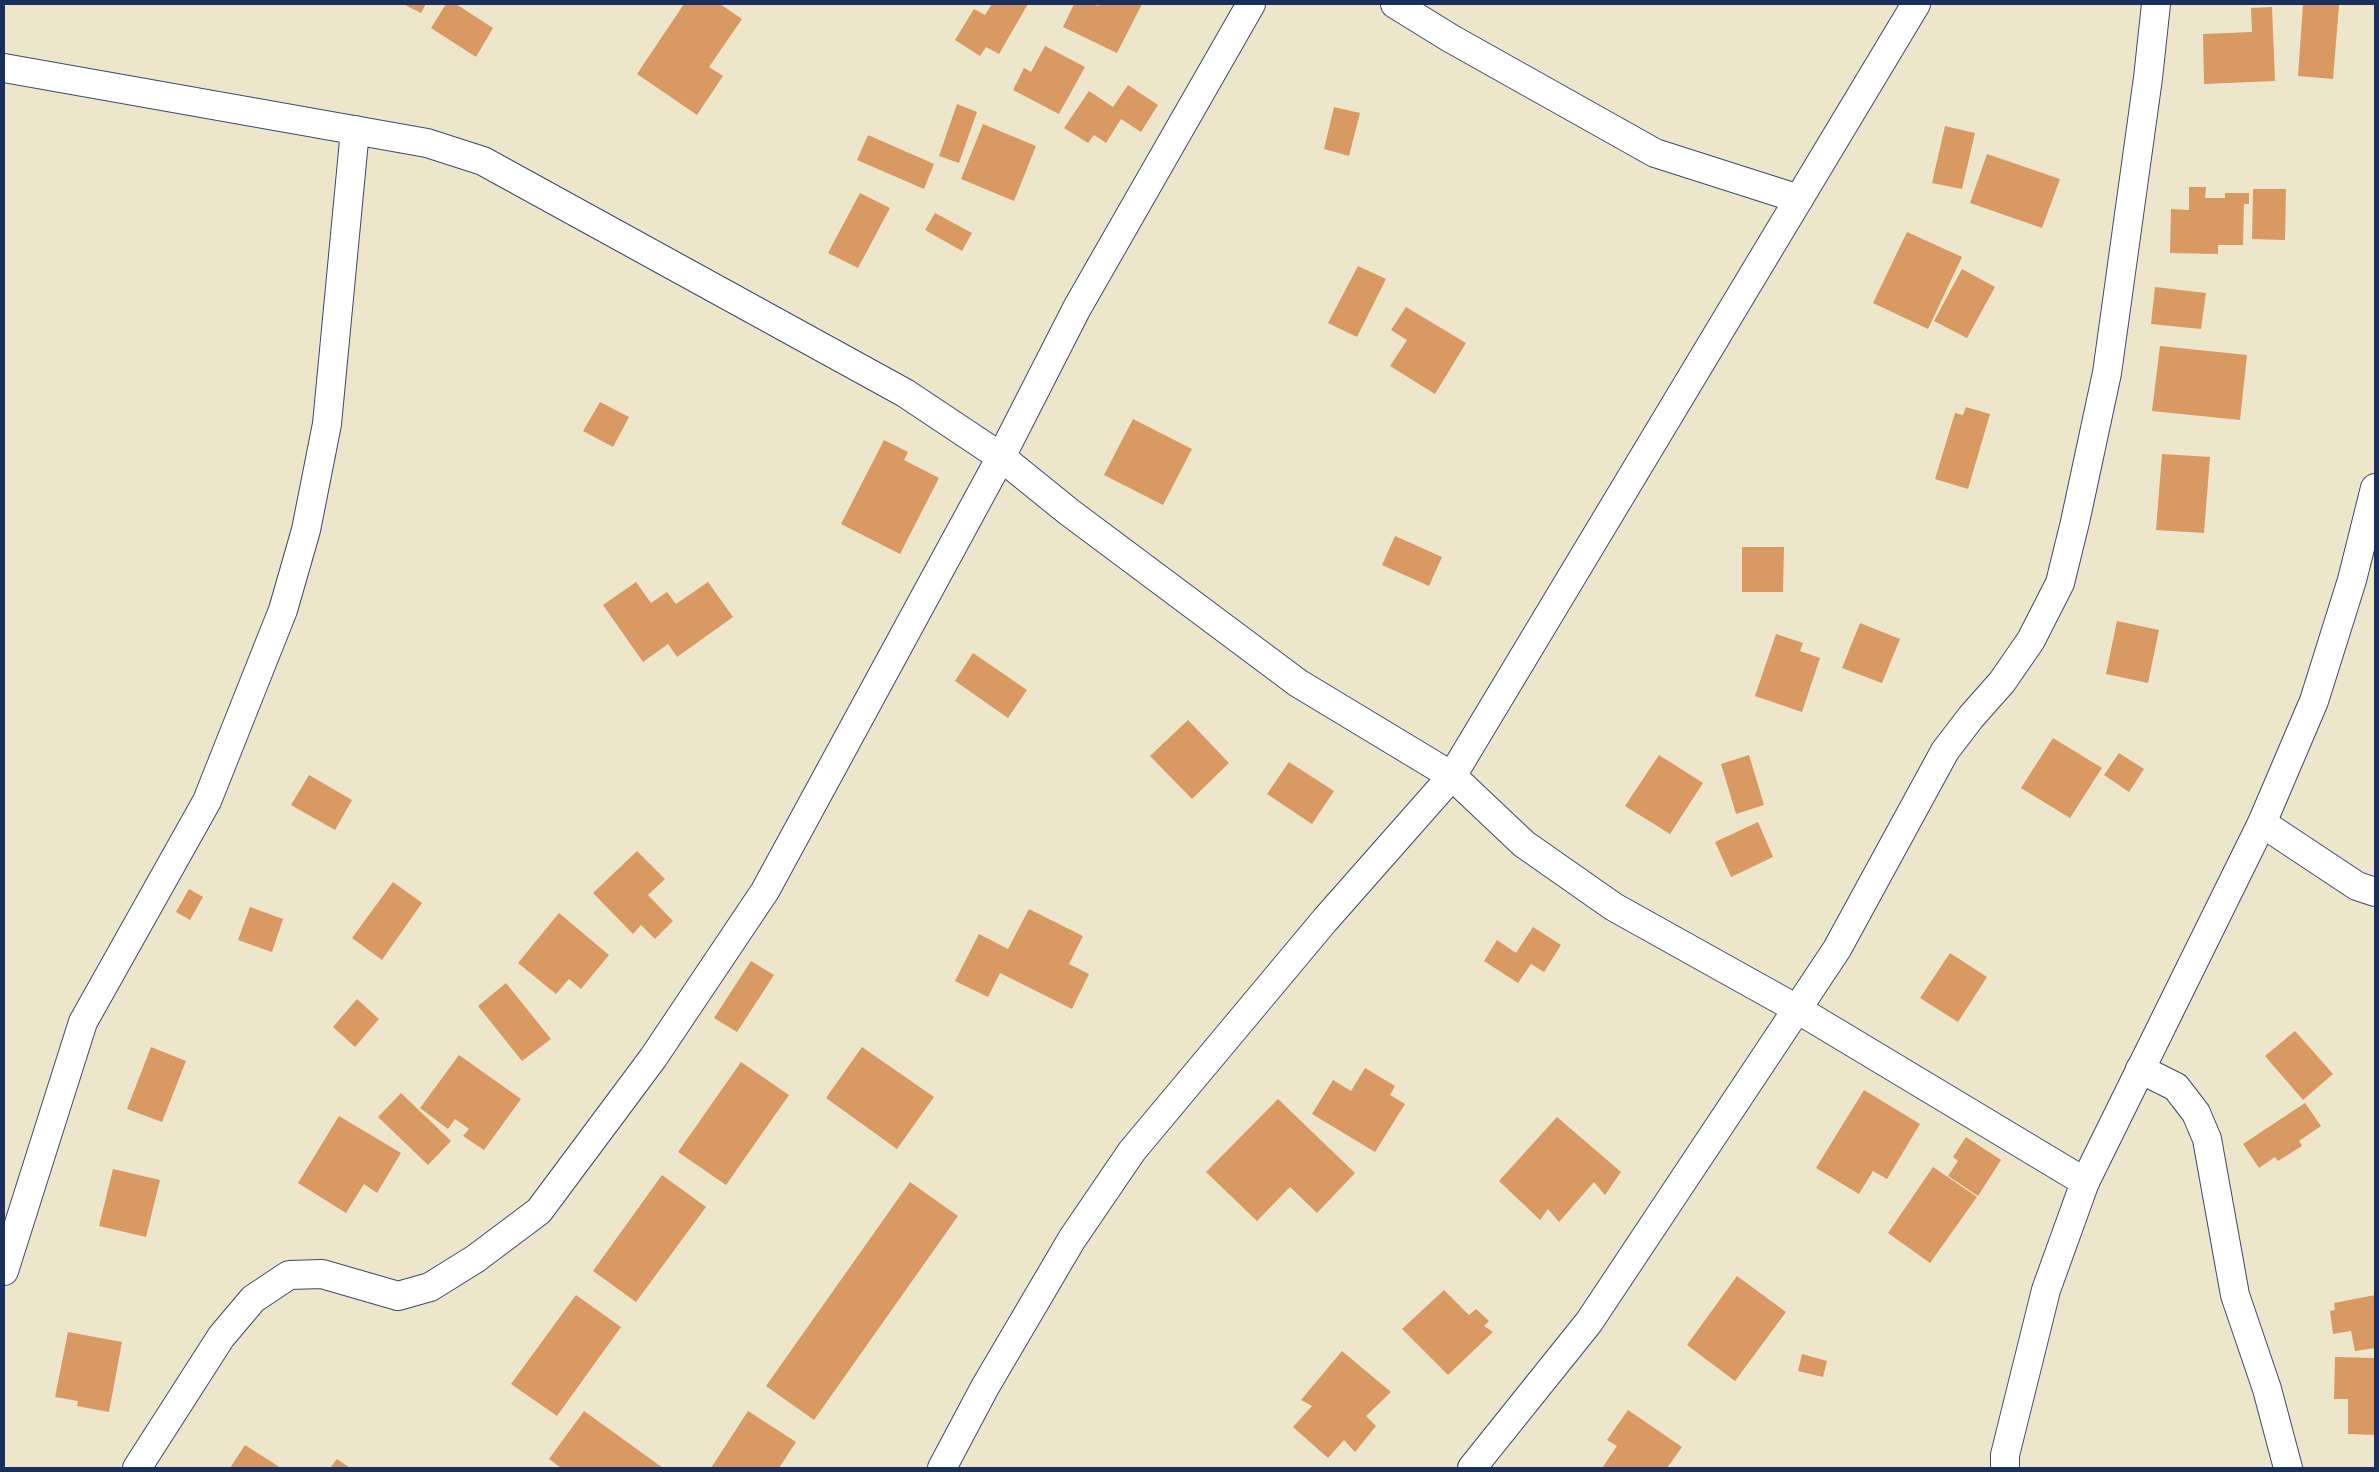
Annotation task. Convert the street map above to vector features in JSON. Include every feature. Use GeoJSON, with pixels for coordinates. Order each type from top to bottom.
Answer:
{"type":"FeatureCollection","features":[{"type":"Feature","properties":{"kind":"street"},"geometry":{"type":"LineString","coordinates":[[136,1468],[221,1338],[253,1299],[289,1275],[322,1274],[398,1296],[430,1287],[460,1268],[539,1211],[653,1058],[765,891],[1000,457],[1077,308],[1251,4]]}},
{"type":"Feature","properties":{"kind":"street"},"geometry":{"type":"LineString","coordinates":[[1395,4],[1450,38],[1655,153],[1800,199]]}},
{"type":"Feature","properties":{"kind":"street"},"geometry":{"type":"LineString","coordinates":[[942,1468],[985,1387],[1072,1239],[1132,1151],[1325,920],[1452,776],[1916,4]]}},
{"type":"Feature","properties":{"kind":"street"},"geometry":{"type":"LineString","coordinates":[[1472,1468],[1588,1322],[1837,949],[1945,751],[1971,717],[2002,682],[2031,640],[2060,582],[2107,373],[2148,78],[2156,4]]}},
{"type":"Feature","properties":{"kind":"street"},"geometry":{"type":"LineString","coordinates":[[4,68],[427,143],[484,161],[905,393],[1000,457],[1069,512],[1298,683],[1452,776],[1524,844],[1614,907],[1797,1009],[2084,1182]]}},
{"type":"Feature","properties":{"kind":"street"},"geometry":{"type":"LineString","coordinates":[[4,1271],[83,1022],[207,800],[283,610],[306,530],[327,424],[354,130]]}},
{"type":"Feature","properties":{"kind":"street"},"geometry":{"type":"LineString","coordinates":[[2005,1468],[2005,1455],[2046,1290],[2084,1182],[2262,823],[2314,701],[2352,580],[2375,488]]}},
{"type":"Feature","properties":{"kind":"street"},"geometry":{"type":"LineString","coordinates":[[2262,823],[2357,886],[2375,892]]}},
{"type":"Feature","properties":{"kind":"street"},"geometry":{"type":"LineString","coordinates":[[2140,1069],[2176,1087],[2196,1113],[2207,1139],[2235,1295],[2266,1389],[2288,1468]]}},
{"type":"Feature","properties":{"kind":"building"},"geometry":{"type":"Polygon","coordinates":[[[403,4],[426,4],[421,13],[403,4]]]}},
{"type":"Feature","properties":{"kind":"building"},"geometry":{"type":"Polygon","coordinates":[[[446,4],[456,4],[493,28],[476,57],[431,28],[446,4]]]}},
{"type":"Feature","properties":{"kind":"building"},"geometry":{"type":"Polygon","coordinates":[[[684,4],[720,4],[742,19],[709,67],[723,76],[697,115],[637,74],[684,4]]]}},
{"type":"Feature","properties":{"kind":"building"},"geometry":{"type":"Polygon","coordinates":[[[992,4],[1028,4],[999,54],[986,47],[980,56],[955,40],[974,9],[985,15],[992,4]]]}},
{"type":"Feature","properties":{"kind":"building"},"geometry":{"type":"Polygon","coordinates":[[[1074,4],[1093,4],[1098,6],[1100,4],[1142,4],[1117,53],[1063,27],[1074,4]]]}},
{"type":"Feature","properties":{"kind":"building"},"geometry":{"type":"Polygon","coordinates":[[[2303,4],[2339,5],[2333,79],[2298,76],[2303,4]]]}},
{"type":"Feature","properties":{"kind":"building"},"geometry":{"type":"Polygon","coordinates":[[[2272,7],[2275,81],[2204,84],[2203,34],[2252,32],[2251,8],[2272,7]]]}},
{"type":"Feature","properties":{"kind":"building"},"geometry":{"type":"Polygon","coordinates":[[[1045,46],[1085,67],[1059,114],[1013,90],[1024,68],[1031,72],[1045,46]]]}},
{"type":"Feature","properties":{"kind":"building"},"geometry":{"type":"Polygon","coordinates":[[[1128,85],[1158,105],[1141,132],[1121,119],[1106,143],[1094,135],[1088,143],[1064,128],[1089,91],[1113,107],[1128,85]]]}},
{"type":"Feature","properties":{"kind":"building"},"geometry":{"type":"Polygon","coordinates":[[[957,104],[977,112],[959,163],[939,156],[957,104]]]}},
{"type":"Feature","properties":{"kind":"building"},"geometry":{"type":"Polygon","coordinates":[[[1334,107],[1360,113],[1349,156],[1324,149],[1334,107]]]}},
{"type":"Feature","properties":{"kind":"building"},"geometry":{"type":"Polygon","coordinates":[[[983,124],[1036,146],[1014,201],[961,179],[983,124]]]}},
{"type":"Feature","properties":{"kind":"building"},"geometry":{"type":"Polygon","coordinates":[[[1945,126],[1975,133],[1962,189],[1932,183],[1945,126]]]}},
{"type":"Feature","properties":{"kind":"building"},"geometry":{"type":"Polygon","coordinates":[[[868,135],[934,164],[924,189],[857,160],[868,135]]]}},
{"type":"Feature","properties":{"kind":"building"},"geometry":{"type":"Polygon","coordinates":[[[1987,154],[2060,179],[2042,228],[1970,203],[1987,154]]]}},
{"type":"Feature","properties":{"kind":"building"},"geometry":{"type":"Polygon","coordinates":[[[2189,187],[2206,187],[2205,198],[2225,198],[2225,193],[2249,193],[2249,204],[2244,204],[2243,245],[2218,245],[2218,254],[2170,253],[2171,209],[2189,210],[2189,187]]]}},
{"type":"Feature","properties":{"kind":"building"},"geometry":{"type":"Polygon","coordinates":[[[2253,189],[2286,189],[2285,240],[2252,239],[2253,189]]]}},
{"type":"Feature","properties":{"kind":"building"},"geometry":{"type":"Polygon","coordinates":[[[860,193],[890,208],[858,268],[828,253],[860,193]]]}},
{"type":"Feature","properties":{"kind":"building"},"geometry":{"type":"Polygon","coordinates":[[[935,213],[972,233],[962,251],[925,230],[935,213]]]}},
{"type":"Feature","properties":{"kind":"building"},"geometry":{"type":"Polygon","coordinates":[[[1907,232],[1962,257],[1928,329],[1873,303],[1907,232]]]}},
{"type":"Feature","properties":{"kind":"building"},"geometry":{"type":"Polygon","coordinates":[[[1358,266],[1386,279],[1357,337],[1328,323],[1358,266]]]}},
{"type":"Feature","properties":{"kind":"building"},"geometry":{"type":"Polygon","coordinates":[[[1962,269],[1995,287],[1967,338],[1934,321],[1962,269]]]}},
{"type":"Feature","properties":{"kind":"building"},"geometry":{"type":"Polygon","coordinates":[[[2155,287],[2206,293],[2201,329],[2151,324],[2155,287]]]}},
{"type":"Feature","properties":{"kind":"building"},"geometry":{"type":"Polygon","coordinates":[[[1406,307],[1466,343],[1435,394],[1390,366],[1407,340],[1391,330],[1406,307]]]}},
{"type":"Feature","properties":{"kind":"building"},"geometry":{"type":"Polygon","coordinates":[[[2160,346],[2247,355],[2240,420],[2152,411],[2160,346]]]}},
{"type":"Feature","properties":{"kind":"building"},"geometry":{"type":"Polygon","coordinates":[[[600,402],[629,417],[613,447],[583,431],[600,402]]]}},
{"type":"Feature","properties":{"kind":"building"},"geometry":{"type":"Polygon","coordinates":[[[1966,407],[1990,414],[1968,489],[1935,479],[1955,413],[1963,415],[1966,407]]]}},
{"type":"Feature","properties":{"kind":"building"},"geometry":{"type":"Polygon","coordinates":[[[1133,419],[1192,449],[1163,505],[1104,475],[1133,419]]]}},
{"type":"Feature","properties":{"kind":"building"},"geometry":{"type":"Polygon","coordinates":[[[884,440],[908,452],[904,460],[939,478],[900,554],[841,524],[884,440]]]}},
{"type":"Feature","properties":{"kind":"building"},"geometry":{"type":"Polygon","coordinates":[[[2162,454],[2210,457],[2204,533],[2156,530],[2162,454]]]}},
{"type":"Feature","properties":{"kind":"building"},"geometry":{"type":"Polygon","coordinates":[[[1395,536],[1442,557],[1429,586],[1382,565],[1395,536]]]}},
{"type":"Feature","properties":{"kind":"building"},"geometry":{"type":"Polygon","coordinates":[[[1742,547],[1784,547],[1783,592],[1742,592],[1742,547]]]}},
{"type":"Feature","properties":{"kind":"building"},"geometry":{"type":"Polygon","coordinates":[[[636,582],[651,603],[667,592],[676,604],[708,582],[733,617],[677,657],[668,644],[643,662],[603,605],[636,582]]]}},
{"type":"Feature","properties":{"kind":"building"},"geometry":{"type":"Polygon","coordinates":[[[2117,621],[2159,630],[2148,683],[2106,674],[2117,621]]]}},
{"type":"Feature","properties":{"kind":"building"},"geometry":{"type":"Polygon","coordinates":[[[1860,623],[1900,639],[1882,683],[1842,668],[1860,623]]]}},
{"type":"Feature","properties":{"kind":"building"},"geometry":{"type":"Polygon","coordinates":[[[1776,634],[1803,643],[1800,651],[1820,658],[1802,712],[1755,696],[1776,634]]]}},
{"type":"Feature","properties":{"kind":"building"},"geometry":{"type":"Polygon","coordinates":[[[973,653],[1027,690],[1008,718],[955,681],[973,653]]]}},
{"type":"Feature","properties":{"kind":"building"},"geometry":{"type":"Polygon","coordinates":[[[1188,720],[1229,763],[1192,799],[1150,756],[1188,720]]]}},
{"type":"Feature","properties":{"kind":"building"},"geometry":{"type":"Polygon","coordinates":[[[2053,738],[2102,768],[2070,818],[2021,788],[2053,738]]]}},
{"type":"Feature","properties":{"kind":"building"},"geometry":{"type":"Polygon","coordinates":[[[2119,753],[2144,769],[2129,792],[2104,775],[2119,753]]]}},
{"type":"Feature","properties":{"kind":"building"},"geometry":{"type":"Polygon","coordinates":[[[1659,755],[1703,783],[1670,834],[1625,806],[1659,755]]]}},
{"type":"Feature","properties":{"kind":"building"},"geometry":{"type":"Polygon","coordinates":[[[1749,755],[1764,805],[1736,814],[1721,764],[1749,755]]]}},
{"type":"Feature","properties":{"kind":"building"},"geometry":{"type":"Polygon","coordinates":[[[1289,762],[1334,791],[1312,824],[1267,794],[1289,762]]]}},
{"type":"Feature","properties":{"kind":"building"},"geometry":{"type":"Polygon","coordinates":[[[309,775],[352,800],[335,830],[291,805],[309,775]]]}},
{"type":"Feature","properties":{"kind":"building"},"geometry":{"type":"Polygon","coordinates":[[[1758,822],[1773,857],[1731,877],[1715,842],[1758,822]]]}},
{"type":"Feature","properties":{"kind":"building"},"geometry":{"type":"Polygon","coordinates":[[[637,851],[665,879],[648,895],[673,921],[655,939],[641,925],[633,934],[593,893],[637,851]]]}},
{"type":"Feature","properties":{"kind":"building"},"geometry":{"type":"Polygon","coordinates":[[[393,882],[422,903],[382,960],[352,938],[393,882]]]}},
{"type":"Feature","properties":{"kind":"building"},"geometry":{"type":"Polygon","coordinates":[[[189,889],[203,897],[190,920],[176,912],[189,889]]]}},
{"type":"Feature","properties":{"kind":"building"},"geometry":{"type":"Polygon","coordinates":[[[250,907],[283,919],[272,952],[238,940],[250,907]]]}},
{"type":"Feature","properties":{"kind":"building"},"geometry":{"type":"Polygon","coordinates":[[[1029,909],[1083,936],[1069,964],[1089,974],[1072,1009],[1000,973],[988,997],[955,981],[979,934],[1008,949],[1029,909]]]}},
{"type":"Feature","properties":{"kind":"building"},"geometry":{"type":"Polygon","coordinates":[[[559,913],[609,955],[581,989],[569,979],[556,994],[518,963],[559,913]]]}},
{"type":"Feature","properties":{"kind":"building"},"geometry":{"type":"Polygon","coordinates":[[[1533,927],[1561,945],[1544,972],[1531,964],[1518,983],[1484,961],[1497,940],[1516,953],[1533,927]]]}},
{"type":"Feature","properties":{"kind":"building"},"geometry":{"type":"Polygon","coordinates":[[[1950,953],[1987,977],[1958,1022],[1920,998],[1950,953]]]}},
{"type":"Feature","properties":{"kind":"building"},"geometry":{"type":"Polygon","coordinates":[[[751,961],[774,975],[737,1032],[714,1018],[751,961]]]}},
{"type":"Feature","properties":{"kind":"building"},"geometry":{"type":"Polygon","coordinates":[[[506,983],[551,1039],[522,1061],[478,1006],[506,983]]]}},
{"type":"Feature","properties":{"kind":"building"},"geometry":{"type":"Polygon","coordinates":[[[357,999],[379,1019],[355,1047],[333,1027],[357,999]]]}},
{"type":"Feature","properties":{"kind":"building"},"geometry":{"type":"Polygon","coordinates":[[[2295,1031],[2333,1074],[2303,1100],[2265,1056],[2295,1031]]]}},
{"type":"Feature","properties":{"kind":"building"},"geometry":{"type":"Polygon","coordinates":[[[151,1047],[186,1061],[162,1122],[127,1109],[151,1047]]]}},
{"type":"Feature","properties":{"kind":"building"},"geometry":{"type":"Polygon","coordinates":[[[862,1047],[934,1097],[897,1149],[826,1098],[862,1047]]]}},
{"type":"Feature","properties":{"kind":"building"},"geometry":{"type":"Polygon","coordinates":[[[459,1055],[521,1099],[484,1150],[463,1136],[469,1129],[455,1119],[448,1129],[420,1108],[459,1055]]]}},
{"type":"Feature","properties":{"kind":"building"},"geometry":{"type":"Polygon","coordinates":[[[741,1062],[789,1095],[726,1185],[678,1152],[741,1062]]]}},
{"type":"Feature","properties":{"kind":"building"},"geometry":{"type":"Polygon","coordinates":[[[1365,1068],[1395,1086],[1390,1095],[1405,1104],[1375,1152],[1312,1114],[1333,1080],[1351,1091],[1365,1068]]]}},
{"type":"Feature","properties":{"kind":"building"},"geometry":{"type":"Polygon","coordinates":[[[1864,1090],[1920,1124],[1887,1179],[1873,1171],[1859,1194],[1816,1168],[1864,1090]]]}},
{"type":"Feature","properties":{"kind":"building"},"geometry":{"type":"Polygon","coordinates":[[[401,1093],[451,1141],[428,1165],[378,1117],[401,1093]]]}},
{"type":"Feature","properties":{"kind":"building"},"geometry":{"type":"Polygon","coordinates":[[[1278,1099],[1355,1173],[1317,1213],[1290,1187],[1257,1221],[1206,1172],[1278,1099]]]}},
{"type":"Feature","properties":{"kind":"building"},"geometry":{"type":"Polygon","coordinates":[[[2305,1103],[2321,1126],[2299,1141],[2302,1146],[2278,1161],[2275,1157],[2259,1168],[2243,1144],[2305,1103]]]}},
{"type":"Feature","properties":{"kind":"building"},"geometry":{"type":"Polygon","coordinates":[[[339,1116],[401,1153],[377,1193],[364,1184],[346,1213],[298,1183],[339,1116]]]}},
{"type":"Feature","properties":{"kind":"building"},"geometry":{"type":"Polygon","coordinates":[[[1557,1117],[1621,1172],[1605,1195],[1594,1182],[1559,1222],[1548,1209],[1540,1220],[1499,1181],[1557,1117]]]}},
{"type":"Feature","properties":{"kind":"building"},"geometry":{"type":"Polygon","coordinates":[[[1966,1137],[2001,1160],[1978,1196],[1948,1176],[1958,1161],[1953,1157],[1966,1137]]]}},
{"type":"Feature","properties":{"kind":"building"},"geometry":{"type":"Polygon","coordinates":[[[1933,1167],[1977,1197],[1930,1263],[1888,1233],[1933,1167]]]}},
{"type":"Feature","properties":{"kind":"building"},"geometry":{"type":"Polygon","coordinates":[[[113,1169],[160,1180],[146,1237],[99,1226],[113,1169]]]}},
{"type":"Feature","properties":{"kind":"building"},"geometry":{"type":"Polygon","coordinates":[[[662,1175],[706,1207],[636,1302],[593,1271],[662,1175]]]}},
{"type":"Feature","properties":{"kind":"building"},"geometry":{"type":"Polygon","coordinates":[[[910,1182],[958,1216],[814,1420],[766,1386],[910,1182]]]}},
{"type":"Feature","properties":{"kind":"building"},"geometry":{"type":"Polygon","coordinates":[[[1737,1276],[1786,1312],[1735,1381],[1687,1345],[1737,1276]]]}},
{"type":"Feature","properties":{"kind":"building"},"geometry":{"type":"Polygon","coordinates":[[[1444,1290],[1469,1315],[1476,1309],[1489,1321],[1484,1326],[1493,1332],[1448,1375],[1402,1329],[1444,1290]]]}},
{"type":"Feature","properties":{"kind":"building"},"geometry":{"type":"Polygon","coordinates":[[[576,1295],[621,1327],[557,1416],[511,1384],[576,1295]]]}},
{"type":"Feature","properties":{"kind":"building"},"geometry":{"type":"Polygon","coordinates":[[[2375,1295],[2375,1348],[2355,1351],[2351,1331],[2333,1334],[2330,1311],[2335,1310],[2334,1303],[2375,1295]]]}},
{"type":"Feature","properties":{"kind":"building"},"geometry":{"type":"Polygon","coordinates":[[[68,1332],[122,1342],[109,1412],[77,1406],[78,1401],[55,1397],[68,1332]]]}},
{"type":"Feature","properties":{"kind":"building"},"geometry":{"type":"Polygon","coordinates":[[[1342,1351],[1391,1392],[1366,1416],[1376,1426],[1355,1452],[1344,1440],[1328,1458],[1293,1427],[1312,1406],[1301,1400],[1342,1351]]]}},
{"type":"Feature","properties":{"kind":"building"},"geometry":{"type":"Polygon","coordinates":[[[1802,1354],[1827,1361],[1823,1377],[1798,1371],[1802,1354]]]}},
{"type":"Feature","properties":{"kind":"building"},"geometry":{"type":"Polygon","coordinates":[[[2335,1357],[2375,1358],[2375,1435],[2348,1434],[2348,1399],[2334,1399],[2335,1357]]]}},
{"type":"Feature","properties":{"kind":"building"},"geometry":{"type":"Polygon","coordinates":[[[1628,1410],[1682,1447],[1667,1468],[1602,1468],[1617,1446],[1607,1440],[1628,1410]]]}},
{"type":"Feature","properties":{"kind":"building"},"geometry":{"type":"Polygon","coordinates":[[[584,1411],[663,1468],[561,1468],[549,1459],[584,1411]]]}},
{"type":"Feature","properties":{"kind":"building"},"geometry":{"type":"Polygon","coordinates":[[[748,1411],[796,1442],[779,1468],[711,1468],[748,1411]]]}},
{"type":"Feature","properties":{"kind":"building"},"geometry":{"type":"Polygon","coordinates":[[[245,1445],[281,1468],[230,1468],[245,1445]]]}},
{"type":"Feature","properties":{"kind":"building"},"geometry":{"type":"Polygon","coordinates":[[[337,1459],[350,1468],[330,1468],[337,1459]]]}}]}
